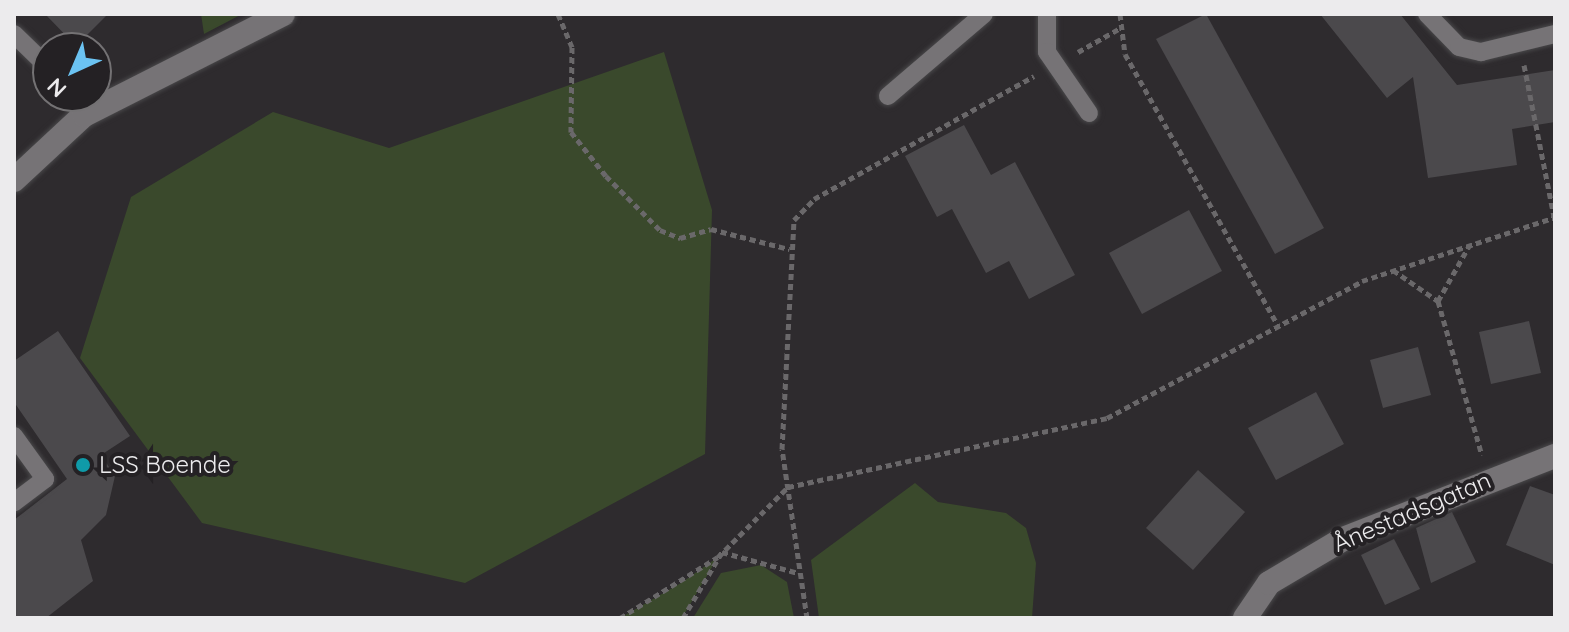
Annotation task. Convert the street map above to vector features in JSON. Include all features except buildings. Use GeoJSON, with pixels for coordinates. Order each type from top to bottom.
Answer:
{"type":"FeatureCollection","features":[{"type":"Feature","properties":{"kind":"street"},"geometry":{"type":"LineString","coordinates":[[112,90],[283,14]]}},
{"type":"Feature","properties":{"kind":"street"},"geometry":{"type":"LineString","coordinates":[[14,180],[71,112]]}},
{"type":"Feature","properties":{"kind":"street","name":"Ånestadsgatan"},"geometry":{"type":"LineString","coordinates":[[1245,618],[1269,583],[1343,539],[1489,479],[1555,456]]}},
{"type":"Feature","properties":{"kind":"lane"},"geometry":{"type":"LineString","coordinates":[[888,96],[984,14]]}},
{"type":"Feature","properties":{"kind":"lane"},"geometry":{"type":"LineString","coordinates":[[1047,14],[1047,52],[1089,113]]}},
{"type":"Feature","properties":{"kind":"lane"},"geometry":{"type":"LineString","coordinates":[[1427,14],[1459,47],[1481,52],[1555,34]]}},
{"type":"Feature","properties":{"kind":"lane"},"geometry":{"type":"LineString","coordinates":[[14,34],[32,51]]}},
{"type":"Feature","properties":{"kind":"lane"},"geometry":{"type":"LineString","coordinates":[[14,436],[45,479],[14,502]]}},
{"type":"Feature","properties":{"kind":"path"},"geometry":{"type":"LineString","coordinates":[[558,14],[572,47],[571,132],[606,176],[660,230],[680,238],[711,229],[789,249]]}},
{"type":"Feature","properties":{"kind":"path"},"geometry":{"type":"LineString","coordinates":[[1120,14],[1125,54],[1278,326]]}},
{"type":"Feature","properties":{"kind":"path"},"geometry":{"type":"LineString","coordinates":[[807,618],[782,449],[789,249],[794,220],[814,199],[1122,27]]}},
{"type":"Feature","properties":{"kind":"path"},"geometry":{"type":"LineString","coordinates":[[620,618],[722,552],[788,487],[1067,431],[1393,270],[1554,217],[1519,41]]}},
{"type":"Feature","properties":{"kind":"path"},"geometry":{"type":"LineString","coordinates":[[1438,301],[1470,244]]}},
{"type":"Feature","properties":{"kind":"path"},"geometry":{"type":"LineString","coordinates":[[1393,270],[1438,301],[1489,479]]}},
{"type":"Feature","properties":{"kind":"path"},"geometry":{"type":"LineString","coordinates":[[722,552],[798,573]]}},
{"type":"Feature","properties":{"kind":"path"},"geometry":{"type":"LineString","coordinates":[[683,618],[722,552]]}},
{"type":"Feature","properties":{"kind":"path"},"geometry":{"type":"LineString","coordinates":[[255,618],[303,618]]}},
{"type":"Feature","properties":{"kind":"green space"},"geometry":{"type":"Polygon","coordinates":[[[201,14],[242,14],[204,34],[201,14]]]}},
{"type":"Feature","properties":{"kind":"green space"},"geometry":{"type":"Polygon","coordinates":[[[664,52],[712,210],[705,454],[465,583],[202,523],[80,358],[131,197],[273,112],[389,148],[664,52]]]}},
{"type":"Feature","properties":{"kind":"green space"},"geometry":{"type":"Polygon","coordinates":[[[915,483],[938,502],[1006,513],[1026,528],[1036,563],[1032,618],[819,618],[811,560],[915,483]]]}},
{"type":"Feature","properties":{"kind":"green space"},"geometry":{"type":"Polygon","coordinates":[[[718,557],[682,618],[620,618],[681,583],[718,557]]]}},
{"type":"Feature","properties":{"kind":"green space"},"geometry":{"type":"Polygon","coordinates":[[[761,565],[787,582],[794,618],[693,618],[721,573],[761,565]]]}},
{"type":"Feature","properties":{"kind":"place","name":"LSS Boende"},"geometry":{"type":"Point","coordinates":[83,465]}}]}
